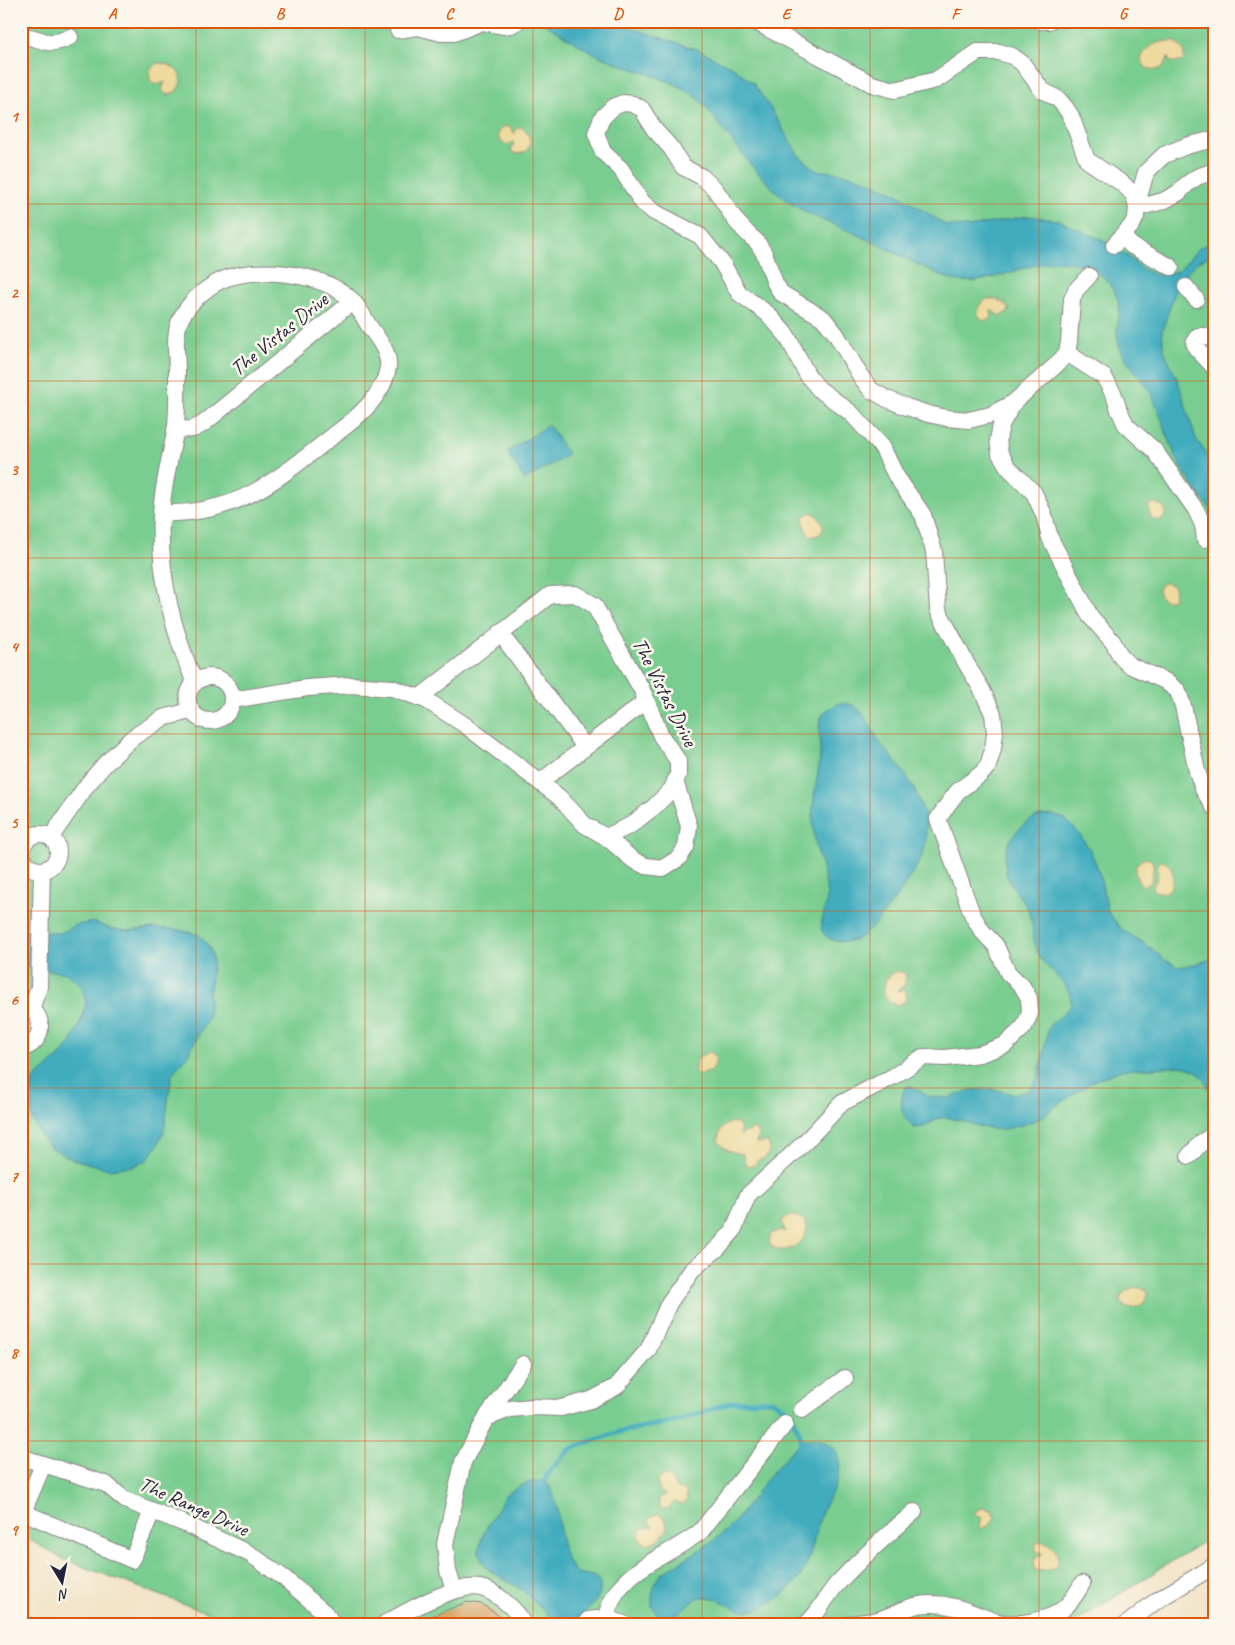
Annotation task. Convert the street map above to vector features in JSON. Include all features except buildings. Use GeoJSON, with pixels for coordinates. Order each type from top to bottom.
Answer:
{"type":"FeatureCollection","features":[{"type":"Feature","properties":{"kind":"street"},"geometry":{"type":"LineString","coordinates":[[398,30],[418,27],[441,33],[454,33],[482,22],[511,26],[518,21]]}},
{"type":"Feature","properties":{"kind":"street"},"geometry":{"type":"LineString","coordinates":[[754,21],[872,84],[895,90],[936,80],[978,52],[999,52],[1012,56],[1022,63],[1042,90],[1058,99],[1065,107],[1071,116],[1087,160],[1123,184],[1134,195],[1137,206]]}},
{"type":"Feature","properties":{"kind":"street"},"geometry":{"type":"LineString","coordinates":[[1040,21],[1049,21]]}},
{"type":"Feature","properties":{"kind":"street"},"geometry":{"type":"LineString","coordinates":[[21,37],[50,43],[60,42],[70,37]]}},
{"type":"Feature","properties":{"kind":"street"},"geometry":{"type":"LineString","coordinates":[[486,1418],[510,1409],[532,1407],[561,1408],[591,1400],[616,1387],[648,1350],[669,1303],[692,1270],[718,1248],[733,1231],[748,1195],[805,1142],[842,1103],[894,1076],[922,1057],[945,1058],[980,1054],[1005,1045],[1024,1027],[1030,1013],[1029,998],[1022,986],[1008,973],[996,946],[982,931],[972,914],[938,819],[958,791],[981,774],[988,766],[996,734],[993,714],[982,690],[938,610],[934,551],[923,515],[896,476],[882,447],[851,413],[819,389],[808,376],[786,336],[768,314],[739,292],[722,263],[700,236],[654,212],[642,202],[621,168],[603,152],[596,132],[602,118],[613,107],[623,103],[633,104],[642,109],[683,167],[702,177],[715,189],[736,221],[757,242],[764,253],[775,283],[781,293],[823,318],[836,334],[861,377],[871,390],[888,399],[928,414],[969,420],[990,415],[1012,403],[1055,366],[1066,352],[1070,342],[1072,300],[1076,290],[1088,276]]}},
{"type":"Feature","properties":{"kind":"street"},"geometry":{"type":"LineString","coordinates":[[1171,267],[1118,240],[1132,225],[1146,172],[1164,155],[1186,146],[1214,139]]}},
{"type":"Feature","properties":{"kind":"street"},"geometry":{"type":"LineString","coordinates":[[1137,206],[1163,201],[1178,193],[1186,184],[1214,171]]}},
{"type":"Feature","properties":{"kind":"street","name":"The Vistas Drive"},"geometry":{"type":"LineString","coordinates":[[175,430],[193,429],[203,424],[353,302],[344,294],[328,285],[308,278],[267,273],[246,273],[225,279],[211,286],[196,298],[183,314],[176,331],[175,430],[161,513],[163,580],[185,660],[194,683]]}},
{"type":"Feature","properties":{"kind":"street"},"geometry":{"type":"LineString","coordinates":[[161,513],[181,514],[211,509],[247,497],[269,485],[322,445],[344,428],[369,404],[383,386],[388,366],[385,351],[353,302]]}},
{"type":"Feature","properties":{"kind":"street"},"geometry":{"type":"LineString","coordinates":[[1214,340],[1205,336],[1198,336],[1194,342],[1196,348],[1214,367]]}},
{"type":"Feature","properties":{"kind":"street"},"geometry":{"type":"LineString","coordinates":[[1066,352],[1104,377],[1114,395],[1126,425],[1154,451],[1196,510],[1203,524],[1205,539]]}},
{"type":"Feature","properties":{"kind":"street"},"geometry":{"type":"LineString","coordinates":[[1012,403],[1001,426],[998,440],[1000,454],[1008,467],[1034,493],[1044,516],[1050,538],[1090,616],[1129,665],[1165,681],[1178,691],[1197,771],[1203,789],[1214,807]]}},
{"type":"Feature","properties":{"kind":"street","name":"The Vistas Drive"},"geometry":{"type":"LineString","coordinates":[[419,698],[550,595],[575,594],[594,605],[642,690],[660,736],[678,760],[678,775],[672,789],[632,825],[606,837]]}},
{"type":"Feature","properties":{"kind":"street"},"geometry":{"type":"LineString","coordinates":[[500,634],[585,747]]}},
{"type":"Feature","properties":{"kind":"street"},"geometry":{"type":"LineString","coordinates":[[208,677],[222,680],[228,686],[232,700],[227,713],[215,720],[201,720],[190,711],[188,696],[194,683],[208,677]]}},
{"type":"Feature","properties":{"kind":"street"},"geometry":{"type":"LineString","coordinates":[[232,700],[307,688],[351,685],[392,688],[426,700],[466,725],[559,797],[585,825],[606,837],[633,860],[646,866],[662,868],[679,858],[686,847],[689,826],[675,781]]}},
{"type":"Feature","properties":{"kind":"street"},"geometry":{"type":"LineString","coordinates":[[540,782],[646,701]]}},
{"type":"Feature","properties":{"kind":"street"},"geometry":{"type":"LineString","coordinates":[[51,838],[87,785],[104,765],[132,738],[162,718],[190,711]]}},
{"type":"Feature","properties":{"kind":"street"},"geometry":{"type":"LineString","coordinates":[[39,834],[51,838],[56,842],[59,854],[53,866],[42,870],[30,867],[25,862],[23,856],[24,844],[33,836],[39,834]]}},
{"type":"Feature","properties":{"kind":"street"},"geometry":{"type":"LineString","coordinates":[[21,1048],[32,1044],[38,1038],[41,1031],[41,1022],[37,1015],[26,1007],[38,987],[42,870]]}},
{"type":"Feature","properties":{"kind":"street"},"geometry":{"type":"LineString","coordinates":[[1190,1156],[1202,1142],[1214,1134]]}},
{"type":"Feature","properties":{"kind":"street"},"geometry":{"type":"LineString","coordinates":[[454,1590],[448,1571],[445,1544],[463,1462],[486,1418],[523,1364]]}},
{"type":"Feature","properties":{"kind":"street"},"geometry":{"type":"LineString","coordinates":[[802,1410],[845,1378]]}},
{"type":"Feature","properties":{"kind":"street"},"geometry":{"type":"LineString","coordinates":[[624,1624],[597,1619],[628,1579],[701,1532],[785,1424]]}},
{"type":"Feature","properties":{"kind":"street","name":"The Range Drive"},"geometry":{"type":"LineString","coordinates":[[21,1457],[106,1484],[125,1500],[250,1554],[291,1584],[325,1614],[333,1624]]}},
{"type":"Feature","properties":{"kind":"street"},"geometry":{"type":"LineString","coordinates":[[43,1465],[23,1512],[132,1560],[152,1511]]}},
{"type":"Feature","properties":{"kind":"street"},"geometry":{"type":"LineString","coordinates":[[806,1624],[850,1569],[914,1512]]}},
{"type":"Feature","properties":{"kind":"street"},"geometry":{"type":"LineString","coordinates":[[1127,1624],[1156,1601],[1214,1566]]}},
{"type":"Feature","properties":{"kind":"street"},"geometry":{"type":"LineString","coordinates":[[851,1624],[879,1620],[915,1604],[958,1607],[1000,1622],[1022,1623],[1050,1617],[1064,1609],[1082,1584]]}},
{"type":"Feature","properties":{"kind":"street"},"geometry":{"type":"LineString","coordinates":[[384,1624],[454,1590],[469,1587],[483,1588],[496,1595],[520,1615],[524,1624]]}},
{"type":"Feature","properties":{"kind":"green space"},"geometry":{"type":"Polygon","coordinates":[[[21,21],[1214,21],[1214,1535],[1072,1624],[238,1624],[63,1559],[21,1535],[21,21]]]}},
{"type":"Feature","properties":{"kind":"sand"},"geometry":{"type":"Polygon","coordinates":[[[1174,41],[1184,50],[1184,59],[1181,62],[1170,62],[1168,57],[1161,68],[1155,70],[1146,68],[1141,60],[1146,50],[1154,44],[1174,41]]]}},
{"type":"Feature","properties":{"kind":"sand"},"geometry":{"type":"Polygon","coordinates":[[[158,63],[175,68],[178,72],[181,82],[175,92],[167,95],[162,90],[165,82],[157,85],[151,81],[150,70],[158,63]]]}},
{"type":"Feature","properties":{"kind":"sand"},"geometry":{"type":"Polygon","coordinates":[[[506,126],[510,127],[515,134],[515,130],[521,127],[526,131],[530,141],[528,149],[524,152],[513,153],[511,150],[513,142],[507,145],[500,141],[498,135],[501,129],[506,126]]]}},
{"type":"Feature","properties":{"kind":"sand"},"geometry":{"type":"Polygon","coordinates":[[[987,299],[1002,302],[1009,308],[1008,312],[1000,316],[991,310],[991,319],[983,321],[978,315],[979,305],[987,299]]]}},
{"type":"Feature","properties":{"kind":"sand"},"geometry":{"type":"Polygon","coordinates":[[[1153,503],[1164,508],[1166,512],[1163,519],[1159,521],[1151,518],[1148,507],[1153,503]]]}},
{"type":"Feature","properties":{"kind":"sand"},"geometry":{"type":"Polygon","coordinates":[[[812,512],[818,516],[823,526],[821,532],[814,536],[808,533],[804,523],[804,516],[812,512]]]}},
{"type":"Feature","properties":{"kind":"sand"},"geometry":{"type":"Polygon","coordinates":[[[1162,583],[1170,584],[1174,588],[1173,600],[1164,600],[1160,596],[1158,590],[1162,583]]]}},
{"type":"Feature","properties":{"kind":"sand"},"geometry":{"type":"Polygon","coordinates":[[[1148,858],[1152,862],[1153,872],[1151,882],[1143,886],[1137,878],[1135,869],[1139,862],[1148,858]]]}},
{"type":"Feature","properties":{"kind":"sand"},"geometry":{"type":"Polygon","coordinates":[[[1162,861],[1170,866],[1173,873],[1173,882],[1169,890],[1164,893],[1154,891],[1152,887],[1157,879],[1158,863],[1162,861]]]}},
{"type":"Feature","properties":{"kind":"sand"},"geometry":{"type":"Polygon","coordinates":[[[896,971],[906,974],[905,985],[897,990],[904,989],[907,996],[901,1004],[890,1002],[886,998],[884,990],[886,979],[896,971]]]}},
{"type":"Feature","properties":{"kind":"sand"},"geometry":{"type":"Polygon","coordinates":[[[710,1052],[714,1054],[716,1061],[712,1071],[700,1075],[695,1072],[696,1062],[700,1057],[710,1052]]]}},
{"type":"Feature","properties":{"kind":"sand"},"geometry":{"type":"Polygon","coordinates":[[[731,1122],[740,1127],[740,1135],[754,1129],[758,1133],[756,1143],[768,1142],[769,1151],[764,1159],[758,1160],[755,1165],[749,1166],[745,1164],[743,1154],[735,1153],[723,1147],[718,1141],[719,1134],[723,1127],[731,1122]]]}},
{"type":"Feature","properties":{"kind":"sand"},"geometry":{"type":"Polygon","coordinates":[[[789,1216],[800,1218],[806,1223],[807,1230],[804,1238],[797,1245],[789,1249],[780,1249],[770,1245],[771,1234],[780,1230],[786,1232],[782,1223],[789,1216]]]}},
{"type":"Feature","properties":{"kind":"sand"},"geometry":{"type":"Polygon","coordinates":[[[1135,1287],[1146,1289],[1145,1301],[1139,1306],[1126,1308],[1120,1301],[1122,1295],[1127,1290],[1135,1287]]]}},
{"type":"Feature","properties":{"kind":"sand"},"geometry":{"type":"Polygon","coordinates":[[[663,1476],[670,1478],[676,1488],[686,1492],[687,1501],[682,1504],[674,1502],[665,1509],[659,1506],[659,1498],[666,1495],[660,1492],[657,1483],[663,1476]]]}},
{"type":"Feature","properties":{"kind":"sand"},"geometry":{"type":"Polygon","coordinates":[[[981,1508],[992,1510],[995,1518],[988,1526],[981,1529],[982,1518],[975,1515],[975,1512],[981,1508]]]}},
{"type":"Feature","properties":{"kind":"sand"},"geometry":{"type":"Polygon","coordinates":[[[656,1514],[665,1519],[667,1530],[657,1541],[647,1544],[640,1540],[639,1532],[642,1528],[653,1527],[649,1519],[656,1514]]]}},
{"type":"Feature","properties":{"kind":"sand"},"geometry":{"type":"Polygon","coordinates":[[[1039,1541],[1049,1544],[1056,1550],[1058,1559],[1054,1568],[1043,1571],[1035,1570],[1035,1557],[1043,1554],[1036,1551],[1036,1544],[1039,1541]]]}},
{"type":"Feature","properties":{"kind":"water"},"geometry":{"type":"Polygon","coordinates":[[[540,21],[610,21],[699,50],[734,68],[753,83],[799,156],[817,170],[846,174],[875,183],[899,195],[947,226],[969,227],[1028,216],[1058,220],[1102,240],[1129,257],[1142,269],[1155,275],[1166,275],[1179,270],[1199,248],[1214,241],[1214,254],[1197,262],[1176,289],[1162,331],[1164,350],[1178,381],[1196,439],[1214,465],[1214,514],[1182,469],[1150,392],[1121,350],[1117,331],[1119,306],[1117,298],[1112,288],[1101,275],[1079,264],[1062,261],[1045,263],[976,281],[960,281],[944,277],[867,239],[814,216],[789,202],[761,176],[705,107],[686,90],[668,81],[600,56],[540,21]]]}},
{"type":"Feature","properties":{"kind":"water"},"geometry":{"type":"Polygon","coordinates":[[[549,425],[568,455],[525,480],[507,452],[549,425]]]}},
{"type":"Feature","properties":{"kind":"water"},"geometry":{"type":"Polygon","coordinates":[[[838,704],[854,706],[863,715],[881,744],[910,781],[920,801],[926,825],[926,842],[923,854],[901,890],[882,916],[864,935],[856,940],[846,942],[830,939],[822,931],[821,927],[827,894],[815,842],[813,824],[813,806],[820,752],[820,721],[825,711],[838,704]]]}},
{"type":"Feature","properties":{"kind":"water"},"geometry":{"type":"Polygon","coordinates":[[[1052,815],[1065,819],[1079,833],[1090,850],[1099,871],[1108,912],[1121,929],[1147,945],[1165,960],[1179,967],[1214,958],[1214,1099],[1205,1080],[1196,1071],[1183,1066],[1122,1070],[1097,1079],[1041,1118],[1025,1124],[1001,1130],[981,1127],[944,1117],[924,1127],[914,1128],[906,1119],[902,1110],[904,1089],[910,1085],[930,1097],[950,1098],[970,1090],[992,1089],[1014,1094],[1029,1091],[1038,1078],[1049,1026],[1071,1006],[1069,992],[1038,954],[1028,909],[1008,878],[1005,863],[1008,846],[1016,832],[1037,817],[1052,815]]]}},
{"type":"Feature","properties":{"kind":"water"},"geometry":{"type":"Polygon","coordinates":[[[94,922],[108,928],[127,931],[155,928],[180,930],[199,935],[210,948],[213,960],[209,1016],[187,1056],[172,1074],[164,1131],[158,1145],[147,1160],[133,1166],[109,1169],[72,1159],[50,1147],[41,1136],[32,1119],[28,1099],[31,1082],[56,1060],[71,1043],[81,1021],[86,1003],[82,986],[66,973],[21,966],[21,930],[60,933],[76,925],[94,922]]]}},
{"type":"Feature","properties":{"kind":"water"},"geometry":{"type":"Polygon","coordinates":[[[808,1439],[825,1442],[831,1446],[836,1451],[840,1465],[836,1486],[820,1517],[808,1561],[798,1579],[774,1601],[755,1610],[742,1610],[717,1599],[704,1597],[697,1599],[672,1616],[658,1616],[652,1606],[652,1597],[654,1586],[661,1574],[712,1542],[725,1531],[738,1518],[770,1475],[793,1449],[808,1439]]]}},
{"type":"Feature","properties":{"kind":"water"},"geometry":{"type":"Polygon","coordinates":[[[545,1480],[555,1500],[564,1552],[570,1565],[577,1573],[593,1576],[600,1584],[598,1598],[582,1616],[582,1624],[552,1624],[550,1617],[522,1590],[489,1570],[483,1563],[479,1552],[481,1540],[486,1529],[506,1494],[526,1483],[545,1480]]]}},
{"type":"Feature","properties":{"kind":"waterway"},"geometry":{"type":"LineString","coordinates":[[545,1480],[550,1471],[568,1451],[578,1446],[619,1432],[677,1421],[732,1402],[772,1400],[789,1411],[800,1434],[801,1442]]}}]}
